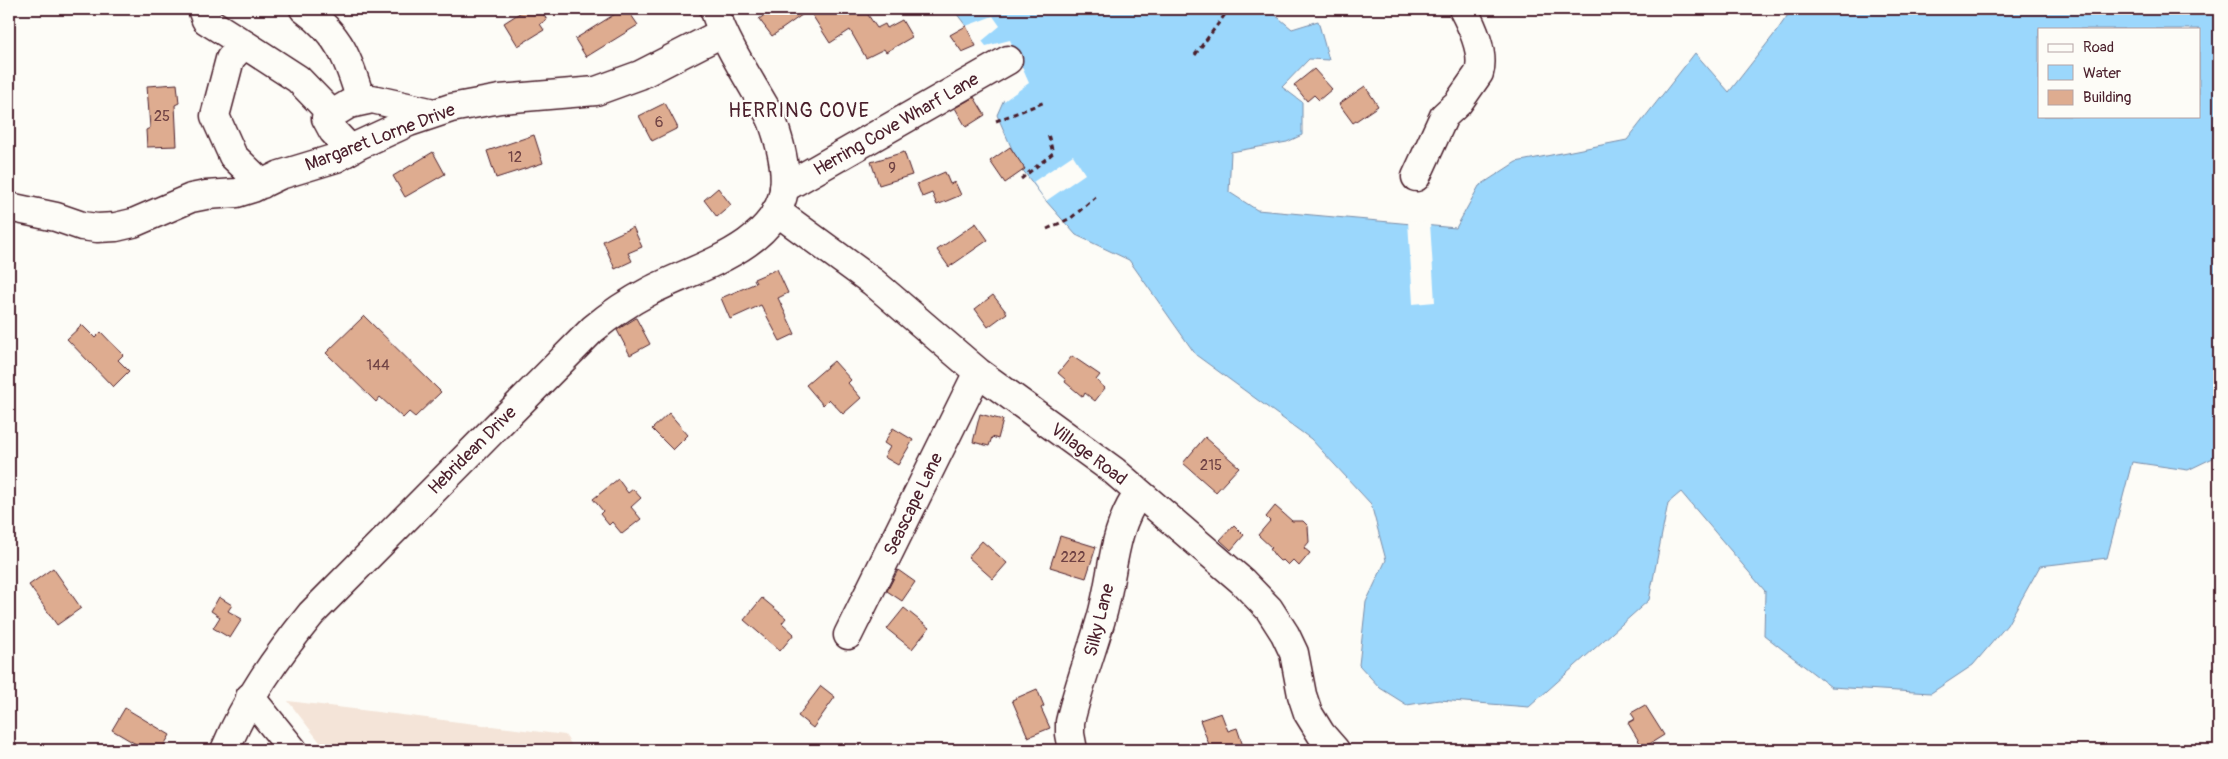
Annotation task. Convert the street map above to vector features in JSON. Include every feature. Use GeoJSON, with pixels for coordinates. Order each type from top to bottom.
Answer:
{"type":"FeatureCollection","features":[{"type":"Feature","properties":{"kind":"street"},"geometry":{"type":"LineString","coordinates":[[202,9],[206,20],[298,79],[327,109],[326,118],[333,131],[350,149]]}},
{"type":"Feature","properties":{"kind":"street"},"geometry":{"type":"LineString","coordinates":[[304,9],[320,20],[340,43],[353,74],[361,101]]}},
{"type":"Feature","properties":{"kind":"street"},"geometry":{"type":"LineString","coordinates":[[1416,177],[1444,116],[1458,103],[1480,67],[1474,32],[1463,9]]}},
{"type":"Feature","properties":{"kind":"street"},"geometry":{"type":"LineString","coordinates":[[718,21],[773,122],[783,161],[780,200]]}},
{"type":"Feature","properties":{"kind":"street","name":"Margaret Lorne Drive"},"geometry":{"type":"LineString","coordinates":[[9,207],[56,217],[82,226],[97,228],[116,227],[133,223],[191,198],[238,193],[262,184],[280,174],[336,158],[350,149],[408,122],[434,113],[474,102],[596,91],[640,75],[718,21]]}},
{"type":"Feature","properties":{"kind":"street"},"geometry":{"type":"LineString","coordinates":[[244,44],[230,59],[215,116],[233,156],[262,184]]}},
{"type":"Feature","properties":{"kind":"street","name":"Herring Cove Wharf Lane"},"geometry":{"type":"LineString","coordinates":[[780,200],[1008,60]]}},
{"type":"Feature","properties":{"kind":"street"},"geometry":{"type":"LineString","coordinates":[[326,118],[349,104],[372,98],[434,113]]}},
{"type":"Feature","properties":{"kind":"street","name":"Village Road"},"geometry":{"type":"LineString","coordinates":[[780,200],[978,372],[1114,471],[1236,576],[1270,609],[1294,653],[1302,695],[1308,712],[1321,734],[1335,750]]}},
{"type":"Feature","properties":{"kind":"street","name":"Hebridean Drive"},"geometry":{"type":"LineString","coordinates":[[225,750],[250,698],[279,653],[310,614],[593,329],[614,312],[651,290],[740,247],[757,236],[780,200]]}},
{"type":"Feature","properties":{"kind":"street","name":"Seascape Lane"},"geometry":{"type":"LineString","coordinates":[[848,636],[978,372]]}},
{"type":"Feature","properties":{"kind":"street","name":"Silky Lane"},"geometry":{"type":"LineString","coordinates":[[1073,750],[1070,722],[1102,619],[1118,533],[1126,512],[1139,493]]}},
{"type":"Feature","properties":{"kind":"street"},"geometry":{"type":"LineString","coordinates":[[250,698],[293,750]]}},
{"type":"Feature","properties":{"kind":"path"},"geometry":{"type":"LineString","coordinates":[[1195,56],[1229,9]]}},
{"type":"Feature","properties":{"kind":"path"},"geometry":{"type":"LineString","coordinates":[[996,121],[1045,102]]}},
{"type":"Feature","properties":{"kind":"path"},"geometry":{"type":"LineString","coordinates":[[1021,179],[1053,153],[1048,134]]}},
{"type":"Feature","properties":{"kind":"path"},"geometry":{"type":"LineString","coordinates":[[1047,229],[1071,218],[1097,196]]}},
{"type":"Feature","properties":{"kind":"shaded area"},"geometry":{"type":"Polygon","coordinates":[[[288,701],[565,735],[575,750],[326,750],[288,701]]]}},
{"type":"Feature","properties":{"kind":"water"},"geometry":{"type":"Polygon","coordinates":[[[953,9],[1268,9],[1292,29],[1318,21],[1329,60],[1309,59],[1282,87],[1302,102],[1302,135],[1287,142],[1231,152],[1229,192],[1257,210],[1456,228],[1479,186],[1516,162],[1627,140],[1695,53],[1729,92],[1792,9],[2219,9],[2219,452],[2215,457],[2188,470],[2132,462],[2107,558],[2040,566],[2007,625],[1973,665],[1931,693],[1831,687],[1764,635],[1765,591],[1681,492],[1668,503],[1649,600],[1529,707],[1439,700],[1407,705],[1380,688],[1359,665],[1366,602],[1386,560],[1371,504],[1311,439],[1196,355],[1129,260],[1076,235],[1046,201],[1019,165],[997,115],[1005,97],[966,26],[953,9]]]}},
{"type":"Feature","properties":{"kind":"pier"},"geometry":{"type":"Polygon","coordinates":[[[993,16],[1000,26],[982,41],[986,46],[1010,40],[1029,83],[1004,101],[966,26],[993,16]]]}},
{"type":"Feature","properties":{"kind":"pier"},"geometry":{"type":"Polygon","coordinates":[[[1073,155],[1085,174],[1046,201],[1033,182],[1073,155]]]}},
{"type":"Feature","properties":{"kind":"pier"},"geometry":{"type":"Polygon","coordinates":[[[1408,221],[1430,223],[1435,302],[1413,304],[1408,221]]]}},
{"type":"Feature","properties":{"kind":"building"},"geometry":{"type":"Polygon","coordinates":[[[526,9],[540,9],[547,20],[540,24],[544,30],[518,46],[504,23],[526,9]]]}},
{"type":"Feature","properties":{"kind":"building"},"geometry":{"type":"Polygon","coordinates":[[[623,9],[627,9],[638,25],[586,57],[575,39],[623,9]]]}},
{"type":"Feature","properties":{"kind":"building"},"geometry":{"type":"Polygon","coordinates":[[[773,9],[864,9],[877,28],[885,24],[887,28],[902,20],[912,37],[886,52],[884,49],[866,58],[850,30],[830,43],[809,10],[772,36],[759,19],[773,9]]]}},
{"type":"Feature","properties":{"kind":"building"},"geometry":{"type":"Polygon","coordinates":[[[966,26],[976,46],[962,52],[950,35],[966,26]]]}},
{"type":"Feature","properties":{"kind":"building"},"geometry":{"type":"Polygon","coordinates":[[[1314,69],[1332,89],[1319,100],[1314,95],[1307,101],[1294,85],[1314,69]]]}},
{"type":"Feature","properties":{"kind":"building"},"geometry":{"type":"Polygon","coordinates":[[[177,84],[179,103],[175,105],[177,146],[147,147],[146,130],[150,128],[147,86],[177,84]]]}},
{"type":"Feature","properties":{"kind":"building"},"geometry":{"type":"Polygon","coordinates":[[[1365,86],[1378,106],[1353,123],[1339,104],[1365,86]]]}},
{"type":"Feature","properties":{"kind":"building"},"geometry":{"type":"Polygon","coordinates":[[[974,97],[985,115],[966,127],[955,108],[974,97]]]}},
{"type":"Feature","properties":{"kind":"building"},"geometry":{"type":"Polygon","coordinates":[[[665,103],[678,128],[652,141],[639,116],[665,103]]]}},
{"type":"Feature","properties":{"kind":"building"},"geometry":{"type":"Polygon","coordinates":[[[534,135],[543,163],[496,178],[487,151],[534,135]]]}},
{"type":"Feature","properties":{"kind":"building"},"geometry":{"type":"Polygon","coordinates":[[[1010,147],[1025,169],[1005,183],[990,161],[1010,147]]]}},
{"type":"Feature","properties":{"kind":"building"},"geometry":{"type":"Polygon","coordinates":[[[433,152],[445,174],[405,197],[393,176],[433,152]]]}},
{"type":"Feature","properties":{"kind":"building"},"geometry":{"type":"Polygon","coordinates":[[[904,152],[912,175],[879,185],[871,162],[904,152]]]}},
{"type":"Feature","properties":{"kind":"building"},"geometry":{"type":"Polygon","coordinates":[[[945,172],[950,184],[955,182],[961,195],[937,205],[932,193],[922,197],[917,184],[945,172]]]}},
{"type":"Feature","properties":{"kind":"building"},"geometry":{"type":"Polygon","coordinates":[[[718,188],[731,205],[717,217],[704,200],[718,188]]]}},
{"type":"Feature","properties":{"kind":"building"},"geometry":{"type":"Polygon","coordinates":[[[976,223],[988,240],[949,267],[937,250],[976,223]]]}},
{"type":"Feature","properties":{"kind":"building"},"geometry":{"type":"Polygon","coordinates":[[[633,227],[642,247],[628,253],[632,261],[615,269],[603,241],[633,227]]]}},
{"type":"Feature","properties":{"kind":"building"},"geometry":{"type":"Polygon","coordinates":[[[777,269],[788,293],[778,298],[795,334],[780,341],[761,305],[730,319],[721,298],[756,283],[754,279],[777,269]]]}},
{"type":"Feature","properties":{"kind":"building"},"geometry":{"type":"Polygon","coordinates":[[[993,295],[1007,313],[988,327],[975,309],[993,295]]]}},
{"type":"Feature","properties":{"kind":"building"},"geometry":{"type":"Polygon","coordinates":[[[364,316],[441,392],[415,417],[409,412],[403,418],[380,397],[376,402],[326,353],[364,316]]]}},
{"type":"Feature","properties":{"kind":"building"},"geometry":{"type":"Polygon","coordinates":[[[636,318],[650,344],[630,355],[617,330],[636,318]]]}},
{"type":"Feature","properties":{"kind":"building"},"geometry":{"type":"Polygon","coordinates":[[[82,325],[95,338],[101,332],[123,355],[118,360],[129,371],[113,387],[67,339],[82,325]]]}},
{"type":"Feature","properties":{"kind":"building"},"geometry":{"type":"Polygon","coordinates":[[[1072,356],[1100,375],[1096,380],[1105,388],[1095,401],[1085,393],[1083,397],[1065,382],[1066,380],[1058,373],[1072,356]]]}},
{"type":"Feature","properties":{"kind":"building"},"geometry":{"type":"Polygon","coordinates":[[[834,361],[851,380],[848,383],[861,398],[843,414],[829,399],[823,405],[806,385],[834,361]]]}},
{"type":"Feature","properties":{"kind":"building"},"geometry":{"type":"Polygon","coordinates":[[[669,413],[688,435],[673,450],[652,429],[669,413]]]}},
{"type":"Feature","properties":{"kind":"building"},"geometry":{"type":"Polygon","coordinates":[[[980,414],[1003,420],[998,439],[992,437],[989,446],[973,442],[980,414]]]}},
{"type":"Feature","properties":{"kind":"building"},"geometry":{"type":"Polygon","coordinates":[[[893,428],[913,440],[898,465],[884,457],[890,447],[884,443],[893,428]]]}},
{"type":"Feature","properties":{"kind":"building"},"geometry":{"type":"Polygon","coordinates":[[[1205,437],[1239,467],[1216,492],[1183,463],[1205,437]]]}},
{"type":"Feature","properties":{"kind":"building"},"geometry":{"type":"Polygon","coordinates":[[[618,479],[628,493],[633,489],[641,498],[631,507],[641,519],[622,534],[612,522],[609,525],[600,514],[603,511],[593,499],[618,479]]]}},
{"type":"Feature","properties":{"kind":"building"},"geometry":{"type":"Polygon","coordinates":[[[1275,506],[1292,521],[1303,521],[1308,526],[1309,542],[1304,548],[1310,553],[1299,566],[1293,560],[1288,565],[1283,560],[1280,561],[1270,549],[1272,548],[1258,535],[1270,521],[1266,517],[1275,506]]]}},
{"type":"Feature","properties":{"kind":"building"},"geometry":{"type":"Polygon","coordinates":[[[1234,525],[1244,535],[1231,550],[1220,540],[1234,525]]]}},
{"type":"Feature","properties":{"kind":"building"},"geometry":{"type":"Polygon","coordinates":[[[1060,536],[1096,547],[1086,578],[1050,567],[1060,536]]]}},
{"type":"Feature","properties":{"kind":"building"},"geometry":{"type":"Polygon","coordinates":[[[982,541],[1007,563],[993,579],[968,557],[982,541]]]}},
{"type":"Feature","properties":{"kind":"building"},"geometry":{"type":"Polygon","coordinates":[[[53,568],[81,608],[57,625],[29,585],[53,568]]]}},
{"type":"Feature","properties":{"kind":"building"},"geometry":{"type":"Polygon","coordinates":[[[898,570],[915,582],[902,601],[887,591],[898,570]]]}},
{"type":"Feature","properties":{"kind":"building"},"geometry":{"type":"Polygon","coordinates":[[[219,597],[232,605],[228,611],[242,619],[230,638],[213,628],[220,617],[211,611],[219,597]]]}},
{"type":"Feature","properties":{"kind":"building"},"geometry":{"type":"Polygon","coordinates":[[[762,598],[786,618],[782,623],[794,634],[780,651],[744,620],[762,598]]]}},
{"type":"Feature","properties":{"kind":"building"},"geometry":{"type":"Polygon","coordinates":[[[904,608],[929,628],[912,649],[887,629],[904,608]]]}},
{"type":"Feature","properties":{"kind":"building"},"geometry":{"type":"Polygon","coordinates":[[[821,686],[835,697],[813,728],[798,716],[821,686]]]}},
{"type":"Feature","properties":{"kind":"building"},"geometry":{"type":"Polygon","coordinates":[[[1037,689],[1044,706],[1041,708],[1050,728],[1028,737],[1012,700],[1037,689]]]}},
{"type":"Feature","properties":{"kind":"building"},"geometry":{"type":"Polygon","coordinates":[[[1645,705],[1664,735],[1643,748],[1628,723],[1635,719],[1631,713],[1645,705]]]}},
{"type":"Feature","properties":{"kind":"building"},"geometry":{"type":"Polygon","coordinates":[[[125,708],[170,735],[161,750],[146,750],[112,730],[125,708]]]}},
{"type":"Feature","properties":{"kind":"building"},"geometry":{"type":"Polygon","coordinates":[[[1221,713],[1228,731],[1237,728],[1243,746],[1233,750],[1211,750],[1200,720],[1221,713]]]}},
{"type":"Feature","properties":{"kind":"district","name":"HERRING COVE"},"geometry":{"type":"Point","coordinates":[799,110]}}]}
